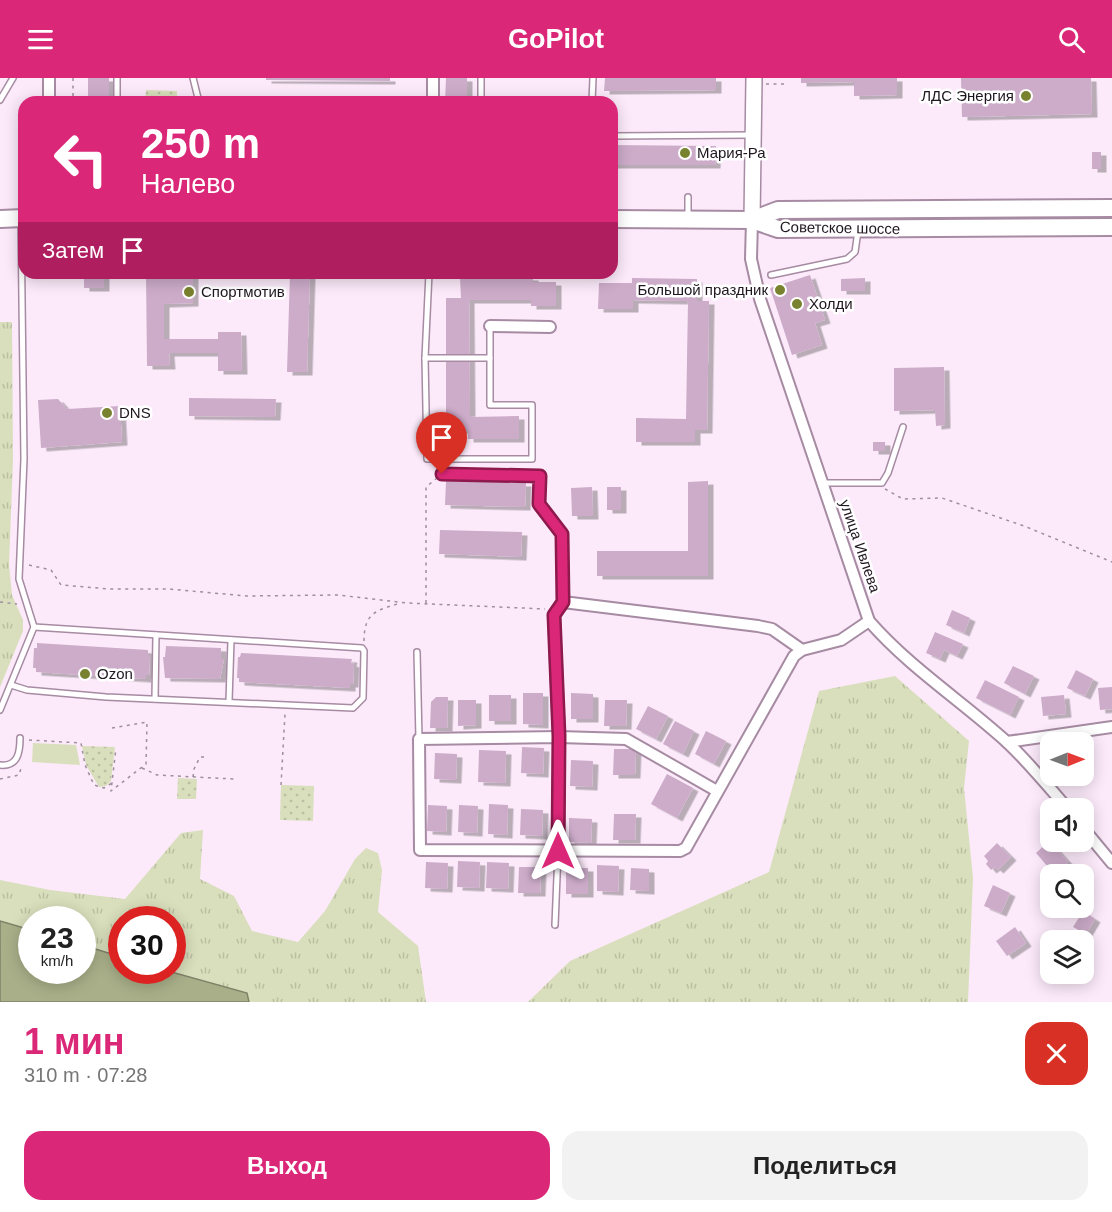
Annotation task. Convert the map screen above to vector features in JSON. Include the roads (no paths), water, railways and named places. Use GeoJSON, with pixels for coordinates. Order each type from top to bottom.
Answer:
{"type":"FeatureCollection","features":[{"type":"Feature","properties":{"kind":"highway","name":"Советское шоссе"},"geometry":{"type":"LineString","coordinates":[[752,220],[778,210],[1112,208]]}},
{"type":"Feature","properties":{"kind":"highway"},"geometry":{"type":"LineString","coordinates":[[0,219],[18,218]]}},
{"type":"Feature","properties":{"kind":"highway"},"geometry":{"type":"LineString","coordinates":[[618,219],[752,220]]}},
{"type":"Feature","properties":{"kind":"highway","name":"Советское шоссе"},"geometry":{"type":"LineString","coordinates":[[752,220],[778,229],[1112,227]]}},
{"type":"Feature","properties":{"kind":"main road"},"geometry":{"type":"LineString","coordinates":[[752,220],[753,135],[761,81]]}},
{"type":"Feature","properties":{"kind":"street"},"geometry":{"type":"LineString","coordinates":[[49,78],[49,96]]}},
{"type":"Feature","properties":{"kind":"street"},"geometry":{"type":"LineString","coordinates":[[433,78],[433,96]]}},
{"type":"Feature","properties":{"kind":"street","name":"улица Ивлева"},"geometry":{"type":"LineString","coordinates":[[752,220],[751,259],[760,299],[869,621],[892,648],[1007,742],[1059,798]]}},
{"type":"Feature","properties":{"kind":"street"},"geometry":{"type":"LineString","coordinates":[[490,326],[550,327]]}},
{"type":"Feature","properties":{"kind":"street"},"geometry":{"type":"LineString","coordinates":[[558,851],[559,736],[554,615],[560,605],[758,626],[772,629],[802,650]]}},
{"type":"Feature","properties":{"kind":"street"},"geometry":{"type":"LineString","coordinates":[[717,790],[626,739],[559,736],[419,739],[420,850],[680,851],[686,848],[794,656],[802,650],[841,640],[869,621]]}},
{"type":"Feature","properties":{"kind":"street"},"geometry":{"type":"LineString","coordinates":[[1007,742],[1112,727]]}},
{"type":"Feature","properties":{"kind":"street"},"geometry":{"type":"LineString","coordinates":[[1094,841],[1112,863]]}},
{"type":"Feature","properties":{"kind":"lane"},"geometry":{"type":"LineString","coordinates":[[0,100],[13,78]]}},
{"type":"Feature","properties":{"kind":"lane"},"geometry":{"type":"LineString","coordinates":[[117,78],[117,96]]}},
{"type":"Feature","properties":{"kind":"lane"},"geometry":{"type":"LineString","coordinates":[[193,78],[198,96]]}},
{"type":"Feature","properties":{"kind":"lane"},"geometry":{"type":"LineString","coordinates":[[481,78],[481,96]]}},
{"type":"Feature","properties":{"kind":"lane"},"geometry":{"type":"LineString","coordinates":[[592,78],[592,96]]}},
{"type":"Feature","properties":{"kind":"lane"},"geometry":{"type":"LineString","coordinates":[[618,136],[753,135]]}},
{"type":"Feature","properties":{"kind":"lane"},"geometry":{"type":"LineString","coordinates":[[687,219],[688,197]]}},
{"type":"Feature","properties":{"kind":"lane"},"geometry":{"type":"LineString","coordinates":[[771,275],[847,259],[855,252],[858,229]]}},
{"type":"Feature","properties":{"kind":"lane"},"geometry":{"type":"LineString","coordinates":[[0,710],[34,627],[20,586],[19,563],[24,459],[23,279]]}},
{"type":"Feature","properties":{"kind":"lane"},"geometry":{"type":"LineString","coordinates":[[429,279],[425,358],[427,459],[532,459],[532,405],[490,405],[490,326]]}},
{"type":"Feature","properties":{"kind":"lane"},"geometry":{"type":"LineString","coordinates":[[425,358],[490,358]]}},
{"type":"Feature","properties":{"kind":"lane"},"geometry":{"type":"LineString","coordinates":[[822,483],[882,483],[888,473],[903,427]]}},
{"type":"Feature","properties":{"kind":"lane"},"geometry":{"type":"LineString","coordinates":[[442,474],[540,476],[539,504],[562,534],[560,605]]}},
{"type":"Feature","properties":{"kind":"lane"},"geometry":{"type":"LineString","coordinates":[[11,684],[27,690],[155,699],[353,708],[363,698],[364,648],[34,627]]}},
{"type":"Feature","properties":{"kind":"lane"},"geometry":{"type":"LineString","coordinates":[[155,699],[156,635]]}},
{"type":"Feature","properties":{"kind":"lane"},"geometry":{"type":"LineString","coordinates":[[229,701],[231,639]]}},
{"type":"Feature","properties":{"kind":"lane"},"geometry":{"type":"LineString","coordinates":[[417,652],[419,739]]}},
{"type":"Feature","properties":{"kind":"lane"},"geometry":{"type":"LineString","coordinates":[[0,765],[12,764],[17,759],[23,739]]}},
{"type":"Feature","properties":{"kind":"lane"},"geometry":{"type":"LineString","coordinates":[[555,925],[558,851]]}},
{"type":"Feature","properties":{"kind":"place","name":"ЛДС Энергия"},"geometry":{"type":"Point","coordinates":[1026,96]}},
{"type":"Feature","properties":{"kind":"place","name":"Мария-Ра"},"geometry":{"type":"Point","coordinates":[685,153]}},
{"type":"Feature","properties":{"kind":"place","name":"Большой праздник"},"geometry":{"type":"Point","coordinates":[780,290]}},
{"type":"Feature","properties":{"kind":"place","name":"Спортмотив"},"geometry":{"type":"Point","coordinates":[189,292]}},
{"type":"Feature","properties":{"kind":"place","name":"Холди"},"geometry":{"type":"Point","coordinates":[797,304]}},
{"type":"Feature","properties":{"kind":"place","name":"DNS"},"geometry":{"type":"Point","coordinates":[107,413]}},
{"type":"Feature","properties":{"kind":"place","name":"Ozon"},"geometry":{"type":"Point","coordinates":[85,674]}}]}
